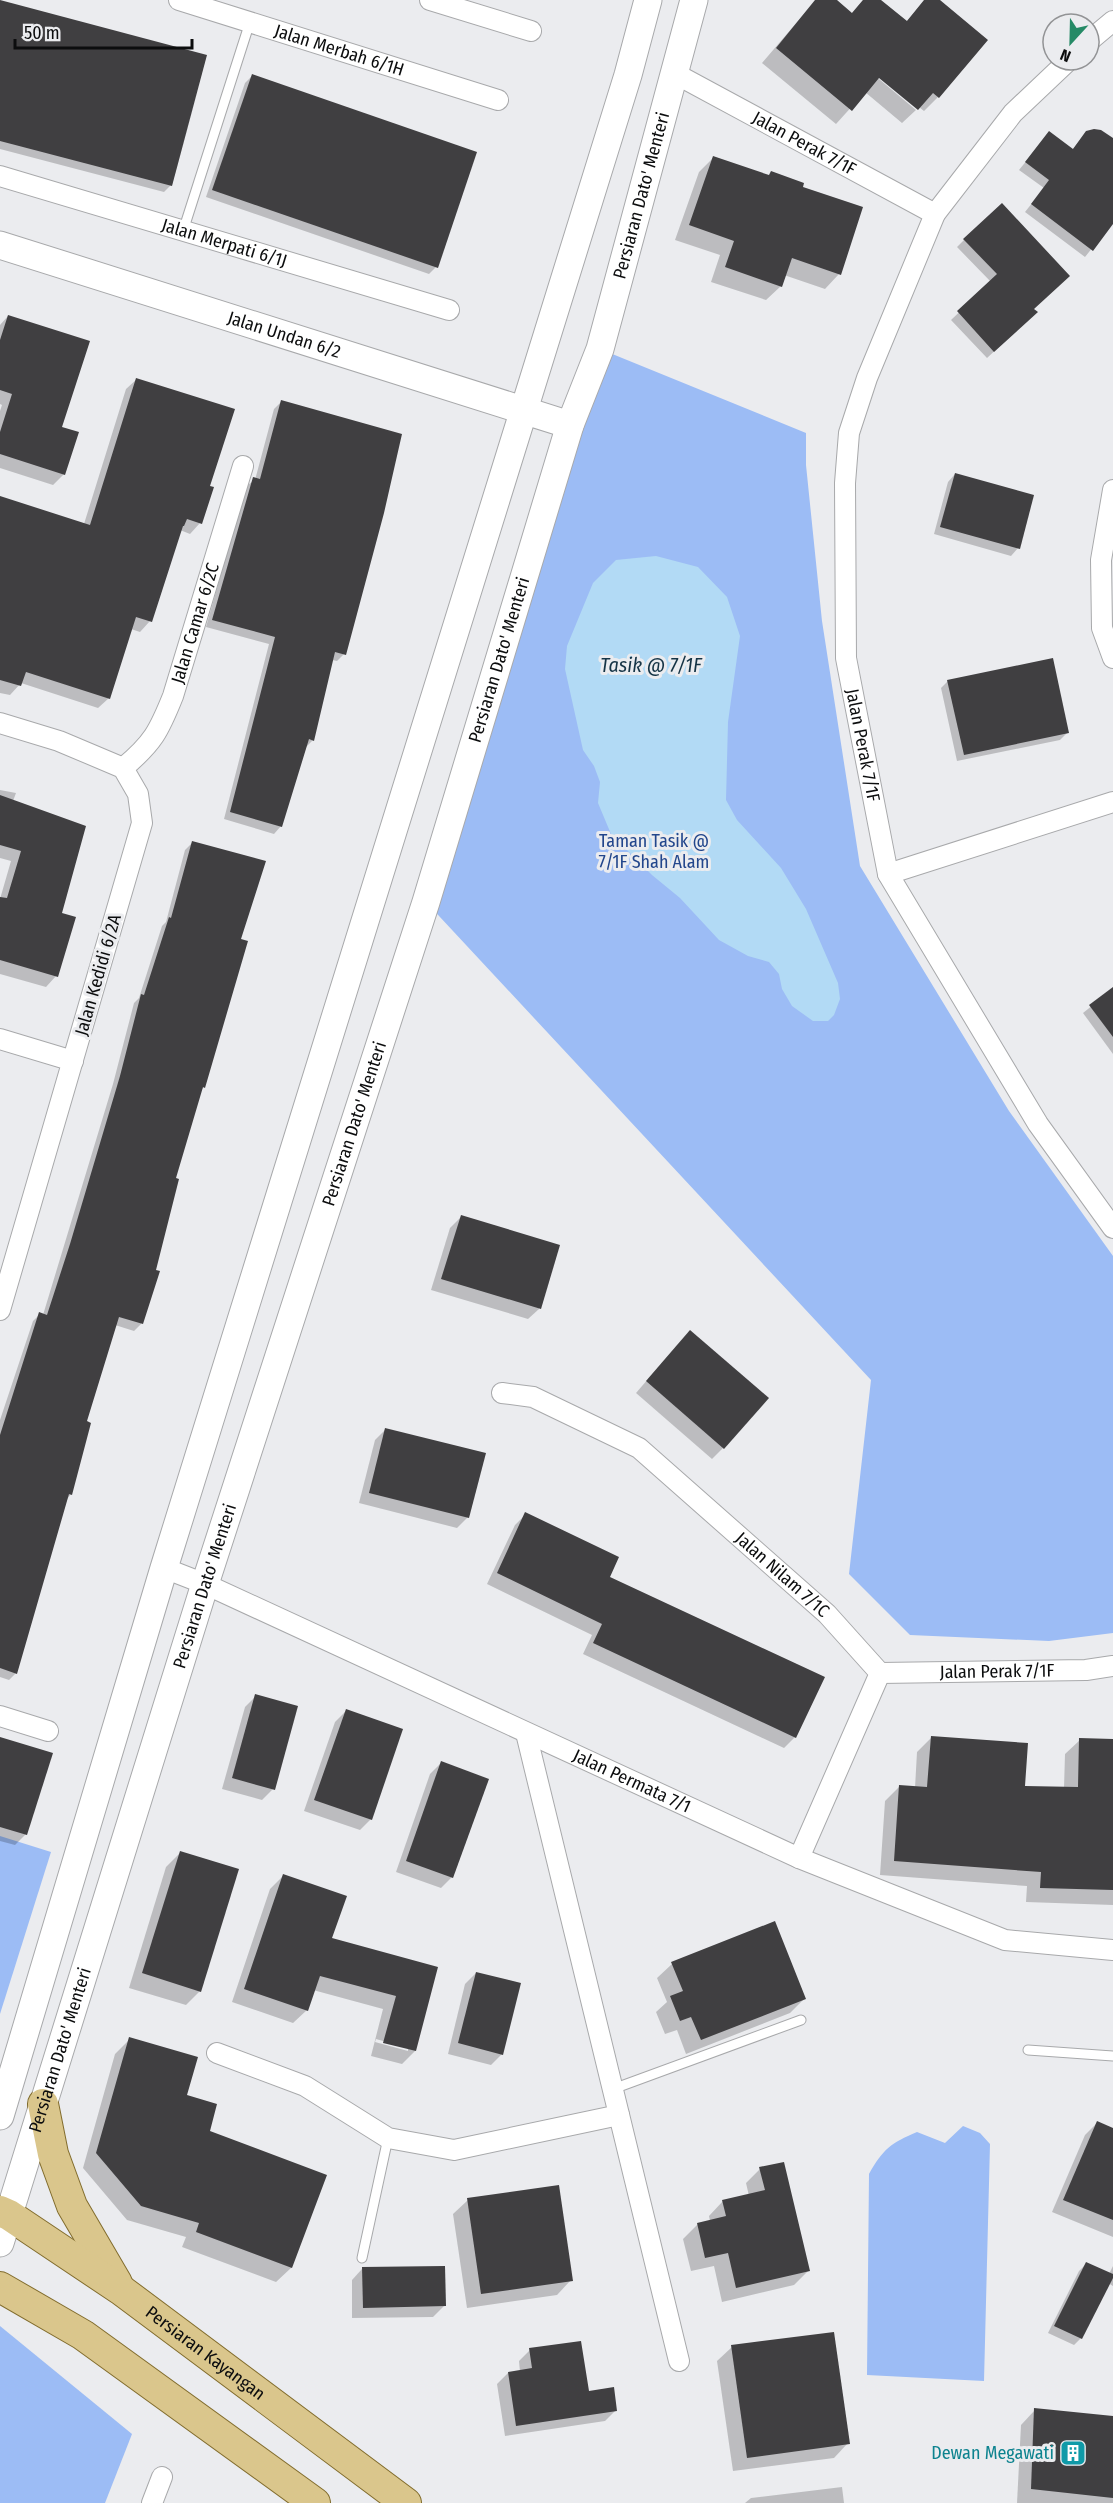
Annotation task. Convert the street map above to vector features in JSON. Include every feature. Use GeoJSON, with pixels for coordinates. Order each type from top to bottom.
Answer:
{"type":"FeatureCollection","features":[{"type":"Feature","properties":{"kind":"main road"},"geometry":{"type":"LineString","coordinates":[[0,2116],[164,1568],[628,75],[648,0]]}},
{"type":"Feature","properties":{"kind":"main road","name":"Persiaran Dato' Menteri"},"geometry":{"type":"LineString","coordinates":[[0,2243],[5,2213],[44,2104],[205,1584],[426,902],[570,425],[600,349],[694,0]]}},
{"type":"Feature","properties":{"kind":"main road","name":"Jalan Undan 6/2"},"geometry":{"type":"LineString","coordinates":[[0,245],[570,425]]}},
{"type":"Feature","properties":{"kind":"main road"},"geometry":{"type":"LineString","coordinates":[[44,2104],[53,2154],[72,2206],[121,2290]]}},
{"type":"Feature","properties":{"kind":"main road","name":"Persiaran Kayangan"},"geometry":{"type":"LineString","coordinates":[[5,2213],[121,2290],[406,2503]]}},
{"type":"Feature","properties":{"kind":"main road"},"geometry":{"type":"LineString","coordinates":[[0,2287],[83,2335],[315,2503]]}},
{"type":"Feature","properties":{"kind":"street","name":"Jalan Merbah 6/1H"},"geometry":{"type":"LineString","coordinates":[[179,0],[498,100]]}},
{"type":"Feature","properties":{"kind":"street"},"geometry":{"type":"LineString","coordinates":[[430,0],[531,31]]}},
{"type":"Feature","properties":{"kind":"street"},"geometry":{"type":"LineString","coordinates":[[1101,31],[1113,21]]}},
{"type":"Feature","properties":{"kind":"street","name":"Jalan Perak 7/1F"},"geometry":{"type":"LineString","coordinates":[[1056,72],[1013,113],[935,214],[867,378],[849,433],[845,483],[846,658],[888,874],[1038,1124],[1113,1228]]}},
{"type":"Feature","properties":{"kind":"street","name":"Jalan Perak 7/1F"},"geometry":{"type":"LineString","coordinates":[[674,73],[935,214]]}},
{"type":"Feature","properties":{"kind":"street","name":"Jalan Merpati 6/1J"},"geometry":{"type":"LineString","coordinates":[[0,176],[449,310]]}},
{"type":"Feature","properties":{"kind":"street","name":"Jalan Camar 6/2C"},"geometry":{"type":"LineString","coordinates":[[123,768],[145,750],[159,731],[173,696],[243,466]]}},
{"type":"Feature","properties":{"kind":"street"},"geometry":{"type":"LineString","coordinates":[[1113,490],[1101,560],[1102,628],[1113,658]]}},
{"type":"Feature","properties":{"kind":"street"},"geometry":{"type":"LineString","coordinates":[[0,723],[59,741],[123,768]]}},
{"type":"Feature","properties":{"kind":"street","name":"Jalan Kedidi 6/2A"},"geometry":{"type":"LineString","coordinates":[[0,1310],[142,823],[138,794],[123,768]]}},
{"type":"Feature","properties":{"kind":"street"},"geometry":{"type":"LineString","coordinates":[[888,874],[1113,802]]}},
{"type":"Feature","properties":{"kind":"street"},"geometry":{"type":"LineString","coordinates":[[0,1039],[73,1061]]}},
{"type":"Feature","properties":{"kind":"street","name":"Jalan Nilam 7/1C"},"geometry":{"type":"LineString","coordinates":[[501,1393],[532,1397],[639,1448],[827,1614],[880,1673]]}},
{"type":"Feature","properties":{"kind":"street","name":"Jalan Permata 7/1"},"geometry":{"type":"LineString","coordinates":[[164,1568],[205,1584],[799,1858],[1005,1940],[1113,1950]]}},
{"type":"Feature","properties":{"kind":"street","name":"Jalan Perak 7/1F"},"geometry":{"type":"LineString","coordinates":[[880,1673],[1086,1670],[1113,1666]]}},
{"type":"Feature","properties":{"kind":"street"},"geometry":{"type":"LineString","coordinates":[[799,1858],[880,1673]]}},
{"type":"Feature","properties":{"kind":"street"},"geometry":{"type":"LineString","coordinates":[[0,1716],[48,1731]]}},
{"type":"Feature","properties":{"kind":"street"},"geometry":{"type":"LineString","coordinates":[[526,1733],[679,2361]]}},
{"type":"Feature","properties":{"kind":"street"},"geometry":{"type":"LineString","coordinates":[[218,2053],[305,2086],[388,2138],[454,2150],[619,2115]]}},
{"type":"Feature","properties":{"kind":"street"},"geometry":{"type":"LineString","coordinates":[[152,2503],[162,2477]]}},
{"type":"Feature","properties":{"kind":"lane"},"geometry":{"type":"LineString","coordinates":[[183,231],[250,22]]}},
{"type":"Feature","properties":{"kind":"lane"},"geometry":{"type":"LineString","coordinates":[[613,2089],[801,2020]]}},
{"type":"Feature","properties":{"kind":"lane"},"geometry":{"type":"LineString","coordinates":[[1028,2050],[1113,2056]]}},
{"type":"Feature","properties":{"kind":"lane"},"geometry":{"type":"LineString","coordinates":[[362,2258],[388,2138]]}},
{"type":"Feature","properties":{"kind":"green space","name":"Taman Tasik @ 7/1F Shah Alam"},"geometry":{"type":"Polygon","coordinates":[[[600,349],[806,433],[806,465],[822,621],[860,866],[1009,1111],[1113,1256],[1113,1633],[1049,1641],[910,1635],[849,1574],[871,1380],[426,902],[600,349]]]}},
{"type":"Feature","properties":{"kind":"green space"},"geometry":{"type":"Polygon","coordinates":[[[0,1836],[51,1852],[0,2014],[0,1836]]]}},
{"type":"Feature","properties":{"kind":"green space"},"geometry":{"type":"Polygon","coordinates":[[[963,2126],[980,2133],[990,2144],[984,2381],[867,2375],[869,2174],[883,2153],[900,2140],[917,2132],[945,2143],[963,2126]]]}},
{"type":"Feature","properties":{"kind":"green space"},"geometry":{"type":"Polygon","coordinates":[[[0,2326],[132,2434],[105,2503],[0,2503],[0,2326]]]}},
{"type":"Feature","properties":{"kind":"water","name":"Tasik @ 7/1F"},"geometry":{"type":"Polygon","coordinates":[[[656,556],[698,567],[727,597],[740,636],[728,722],[726,800],[737,820],[781,868],[806,909],[838,983],[840,999],[834,1015],[828,1021],[813,1021],[792,1006],[782,989],[779,974],[769,962],[748,956],[719,940],[680,898],[652,875],[611,834],[598,803],[600,782],[594,766],[583,750],[565,669],[567,646],[593,583],[616,560],[656,556]]]}},
{"type":"Feature","properties":{"kind":"building"},"geometry":{"type":"Polygon","coordinates":[[[0,0],[207,55],[172,186],[0,141],[0,0]]]}},
{"type":"Feature","properties":{"kind":"building"},"geometry":{"type":"Polygon","coordinates":[[[815,0],[837,0],[852,13],[863,0],[881,0],[907,21],[924,0],[940,0],[988,40],[939,98],[933,93],[918,110],[879,78],[852,111],[776,48],[815,0]]]}},
{"type":"Feature","properties":{"kind":"building"},"geometry":{"type":"Polygon","coordinates":[[[252,74],[477,152],[438,268],[212,190],[252,74]]]}},
{"type":"Feature","properties":{"kind":"building"},"geometry":{"type":"Polygon","coordinates":[[[1101,130],[1113,138],[1113,224],[1093,251],[1031,204],[1049,180],[1025,162],[1049,131],[1073,149],[1086,131],[1101,130]]]}},
{"type":"Feature","properties":{"kind":"building"},"geometry":{"type":"Polygon","coordinates":[[[713,156],[769,175],[771,171],[804,183],[803,187],[863,207],[841,275],[792,258],[782,287],[725,267],[734,241],[689,225],[713,156]]]}},
{"type":"Feature","properties":{"kind":"building"},"geometry":{"type":"Polygon","coordinates":[[[1002,203],[1070,276],[1034,309],[1038,312],[994,352],[957,311],[997,274],[963,239],[1002,203]]]}},
{"type":"Feature","properties":{"kind":"building"},"geometry":{"type":"Polygon","coordinates":[[[8,315],[90,341],[62,427],[79,432],[65,475],[0,454],[0,432],[12,394],[0,390],[0,340],[8,315]]]}},
{"type":"Feature","properties":{"kind":"building"},"geometry":{"type":"Polygon","coordinates":[[[136,378],[235,409],[210,486],[214,487],[202,524],[187,519],[183,526],[152,622],[136,617],[110,699],[26,672],[21,686],[0,680],[0,496],[90,525],[136,378]]]}},
{"type":"Feature","properties":{"kind":"building"},"geometry":{"type":"Polygon","coordinates":[[[281,400],[402,434],[384,513],[346,655],[335,652],[314,741],[309,739],[282,827],[230,812],[275,637],[212,620],[253,477],[260,479],[281,400]]]}},
{"type":"Feature","properties":{"kind":"building"},"geometry":{"type":"Polygon","coordinates":[[[955,473],[1034,495],[1020,549],[940,527],[955,473]]]}},
{"type":"Feature","properties":{"kind":"building"},"geometry":{"type":"Polygon","coordinates":[[[1053,658],[1069,733],[964,755],[947,680],[1053,658]]]}},
{"type":"Feature","properties":{"kind":"building"},"geometry":{"type":"Polygon","coordinates":[[[0,795],[86,826],[62,913],[76,917],[58,977],[0,960],[0,897],[7,898],[21,851],[0,845],[0,795]]]}},
{"type":"Feature","properties":{"kind":"building"},"geometry":{"type":"Polygon","coordinates":[[[192,841],[266,861],[241,939],[248,941],[176,1178],[179,1179],[156,1270],[160,1271],[143,1324],[119,1317],[87,1421],[91,1423],[72,1495],[69,1494],[17,1674],[0,1668],[0,1435],[39,1312],[47,1315],[70,1244],[120,1076],[141,994],[144,995],[169,917],[171,918],[192,841]]]}},
{"type":"Feature","properties":{"kind":"building"},"geometry":{"type":"Polygon","coordinates":[[[1113,987],[1113,1037],[1089,1005],[1113,987]]]}},
{"type":"Feature","properties":{"kind":"building"},"geometry":{"type":"Polygon","coordinates":[[[461,1215],[560,1245],[541,1309],[441,1279],[461,1215]]]}},
{"type":"Feature","properties":{"kind":"building"},"geometry":{"type":"Polygon","coordinates":[[[690,1330],[769,1398],[724,1449],[646,1381],[690,1330]]]}},
{"type":"Feature","properties":{"kind":"building"},"geometry":{"type":"Polygon","coordinates":[[[385,1428],[486,1453],[469,1518],[369,1493],[385,1428]]]}},
{"type":"Feature","properties":{"kind":"building"},"geometry":{"type":"Polygon","coordinates":[[[525,1512],[619,1557],[610,1577],[825,1677],[796,1738],[593,1643],[602,1624],[497,1573],[525,1512]]]}},
{"type":"Feature","properties":{"kind":"building"},"geometry":{"type":"Polygon","coordinates":[[[255,1694],[298,1706],[275,1790],[232,1778],[255,1694]]]}},
{"type":"Feature","properties":{"kind":"building"},"geometry":{"type":"Polygon","coordinates":[[[346,1709],[403,1729],[372,1820],[314,1800],[346,1709]]]}},
{"type":"Feature","properties":{"kind":"building"},"geometry":{"type":"Polygon","coordinates":[[[931,1736],[1028,1743],[1025,1786],[1078,1787],[1079,1738],[1113,1739],[1113,1890],[1040,1888],[1041,1872],[894,1861],[899,1785],[927,1787],[931,1736]]]}},
{"type":"Feature","properties":{"kind":"building"},"geometry":{"type":"Polygon","coordinates":[[[0,1737],[53,1753],[27,1835],[0,1827],[0,1737]]]}},
{"type":"Feature","properties":{"kind":"building"},"geometry":{"type":"Polygon","coordinates":[[[441,1761],[489,1779],[453,1878],[406,1861],[441,1761]]]}},
{"type":"Feature","properties":{"kind":"building"},"geometry":{"type":"Polygon","coordinates":[[[180,1851],[239,1869],[201,1992],[142,1973],[180,1851]]]}},
{"type":"Feature","properties":{"kind":"building"},"geometry":{"type":"Polygon","coordinates":[[[283,1874],[347,1896],[332,1938],[438,1967],[416,2051],[383,2043],[396,1996],[320,1976],[308,2011],[244,1989],[283,1874]]]}},
{"type":"Feature","properties":{"kind":"building"},"geometry":{"type":"Polygon","coordinates":[[[775,1921],[806,1999],[701,2040],[691,2017],[680,2021],[670,1996],[683,1991],[671,1962],[775,1921]]]}},
{"type":"Feature","properties":{"kind":"building"},"geometry":{"type":"Polygon","coordinates":[[[476,1972],[521,1983],[503,2055],[458,2043],[476,1972]]]}},
{"type":"Feature","properties":{"kind":"building"},"geometry":{"type":"Polygon","coordinates":[[[129,2037],[198,2057],[187,2095],[217,2104],[210,2131],[327,2175],[292,2268],[196,2232],[199,2223],[141,2206],[96,2153],[129,2037]]]}},
{"type":"Feature","properties":{"kind":"building"},"geometry":{"type":"Polygon","coordinates":[[[1097,2121],[1113,2128],[1113,2220],[1063,2200],[1097,2121]]]}},
{"type":"Feature","properties":{"kind":"building"},"geometry":{"type":"Polygon","coordinates":[[[784,2162],[810,2271],[736,2288],[728,2253],[705,2258],[697,2223],[726,2216],[722,2200],[765,2190],[759,2167],[784,2162]]]}},
{"type":"Feature","properties":{"kind":"building"},"geometry":{"type":"Polygon","coordinates":[[[559,2185],[573,2281],[481,2294],[467,2198],[559,2185]]]}},
{"type":"Feature","properties":{"kind":"building"},"geometry":{"type":"Polygon","coordinates":[[[1086,2262],[1113,2274],[1113,2278],[1082,2339],[1054,2326],[1086,2262]]]}},
{"type":"Feature","properties":{"kind":"building"},"geometry":{"type":"Polygon","coordinates":[[[445,2266],[446,2306],[363,2308],[362,2267],[445,2266]]]}},
{"type":"Feature","properties":{"kind":"building"},"geometry":{"type":"Polygon","coordinates":[[[834,2332],[850,2444],[747,2458],[731,2345],[834,2332]]]}},
{"type":"Feature","properties":{"kind":"building"},"geometry":{"type":"Polygon","coordinates":[[[581,2341],[589,2391],[614,2387],[617,2411],[516,2426],[508,2372],[532,2368],[529,2348],[581,2341]]]}},
{"type":"Feature","properties":{"kind":"building","name":"Dewan Megawati"},"geometry":{"type":"Polygon","coordinates":[[[1034,2408],[1113,2416],[1113,2498],[1031,2489],[1034,2408]]]}},
{"type":"Feature","properties":{"kind":"place","name":"Dewan Megawati"},"geometry":{"type":"Point","coordinates":[1073,2453]}}]}
